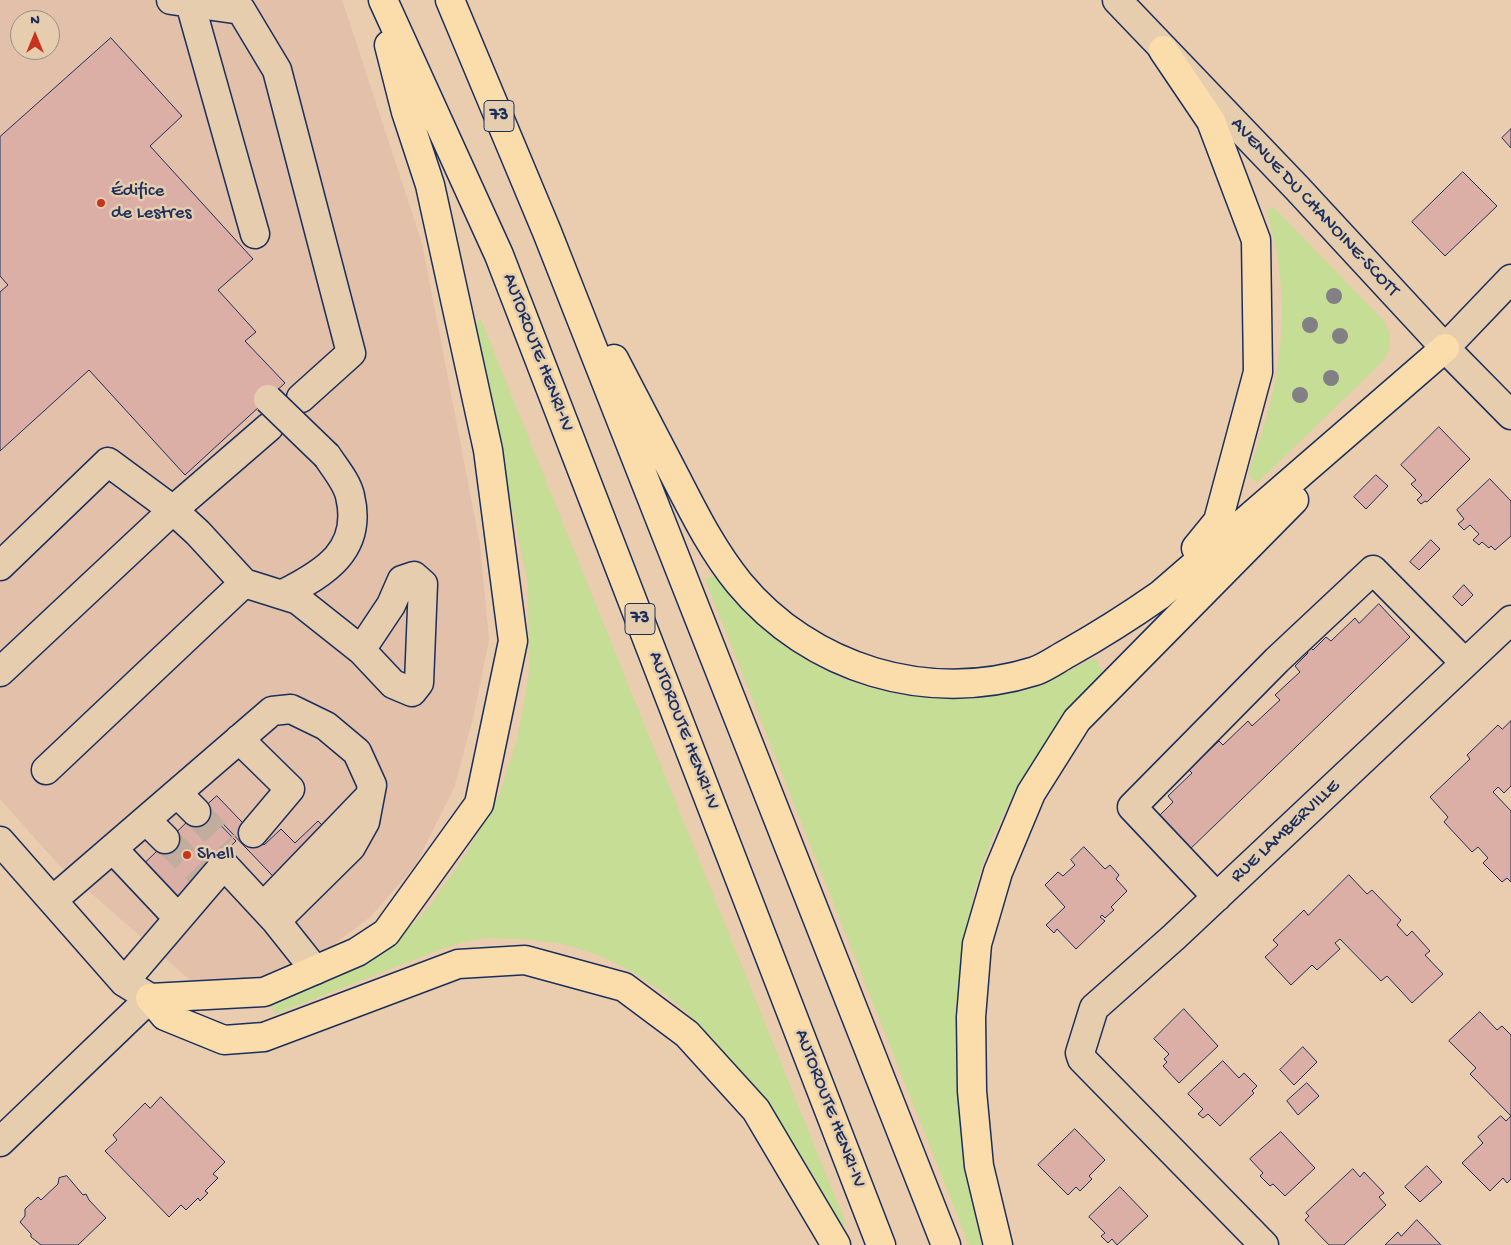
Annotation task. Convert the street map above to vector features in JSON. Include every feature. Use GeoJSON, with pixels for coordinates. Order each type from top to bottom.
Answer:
{"type":"FeatureCollection","features":[{"type":"Feature","properties":{"kind":"highway"},"geometry":{"type":"LineString","coordinates":[[150,998],[264,992],[357,952],[386,933],[480,804],[513,641],[488,450],[430,185],[406,112],[377,0]]}},
{"type":"Feature","properties":{"kind":"highway","name":"AUTOROUTE HENRI-IV"},"geometry":{"type":"LineString","coordinates":[[382,0],[499,255],[881,1245]]}},
{"type":"Feature","properties":{"kind":"highway","name":"73"},"geometry":{"type":"LineString","coordinates":[[450,0],[547,232],[946,1245]]}},
{"type":"Feature","properties":{"kind":"highway"},"geometry":{"type":"LineString","coordinates":[[1160,595],[1218,521],[1258,372],[1256,240],[1211,121],[1163,50]]}},
{"type":"Feature","properties":{"kind":"highway"},"geometry":{"type":"LineString","coordinates":[[547,232],[708,539],[739,583],[772,617],[815,649],[858,668],[907,681],[974,684],[1036,671],[1113,628],[1160,595],[1445,348]]}},
{"type":"Feature","properties":{"kind":"highway"},"geometry":{"type":"LineString","coordinates":[[998,1245],[978,1166],[972,1091],[971,1017],[977,944],[998,872],[1031,793],[1077,720],[1445,348]]}},
{"type":"Feature","properties":{"kind":"highway"},"geometry":{"type":"LineString","coordinates":[[150,998],[165,1016],[224,1040],[264,1037],[458,964],[525,960],[624,987],[687,1034],[756,1110],[836,1245]]}},
{"type":"Feature","properties":{"kind":"street","name":"AVENUE DU CHANOINE-SCOTT"},"geometry":{"type":"LineString","coordinates":[[1117,0],[1297,188],[1445,348],[1511,415]]}},
{"type":"Feature","properties":{"kind":"street"},"geometry":{"type":"LineString","coordinates":[[255,234],[181,1],[242,10],[277,70],[351,353],[300,398]]}},
{"type":"Feature","properties":{"kind":"street"},"geometry":{"type":"LineString","coordinates":[[1445,348],[1511,279]]}},
{"type":"Feature","properties":{"kind":"street"},"geometry":{"type":"LineString","coordinates":[[268,399],[327,456],[350,494],[352,526],[344,548],[327,569],[283,594]]}},
{"type":"Feature","properties":{"kind":"street"},"geometry":{"type":"LineString","coordinates":[[0,672],[173,510],[269,427]]}},
{"type":"Feature","properties":{"kind":"street"},"geometry":{"type":"LineString","coordinates":[[0,566],[108,462],[173,510],[198,533],[244,583],[298,600],[361,650]]}},
{"type":"Feature","properties":{"kind":"street"},"geometry":{"type":"LineString","coordinates":[[1217,897],[1132,807],[1291,647],[1373,570],[1465,663]]}},
{"type":"Feature","properties":{"kind":"street"},"geometry":{"type":"LineString","coordinates":[[46,770],[244,583]]}},
{"type":"Feature","properties":{"kind":"street","name":"RUE LAMBERVILLE"},"geometry":{"type":"LineString","coordinates":[[1264,1245],[1082,1059],[1080,1053],[1094,1008],[1217,897],[1511,620]]}},
{"type":"Feature","properties":{"kind":"street"},"geometry":{"type":"LineString","coordinates":[[53,900],[113,849],[156,830],[187,803],[239,739],[272,711],[292,710],[326,726],[357,752],[372,785],[364,822],[350,847],[269,914]]}},
{"type":"Feature","properties":{"kind":"street"},"geometry":{"type":"LineString","coordinates":[[124,982],[227,856],[290,789],[239,739]]}},
{"type":"Feature","properties":{"kind":"street"},"geometry":{"type":"LineString","coordinates":[[0,841],[124,982],[150,998],[0,1142]]}},
{"type":"Feature","properties":{"kind":"street"},"geometry":{"type":"LineString","coordinates":[[113,849],[178,918]]}},
{"type":"Feature","properties":{"kind":"street"},"geometry":{"type":"LineString","coordinates":[[227,856],[269,914],[315,970]]}},
{"type":"Feature","properties":{"kind":"shaded area"},"geometry":{"type":"Polygon","coordinates":[[[0,0],[342,0],[422,243],[480,545],[489,640],[474,714],[454,788],[415,866],[370,917],[333,945],[240,985],[202,985],[190,980],[58,864],[0,799],[0,0]]]}},
{"type":"Feature","properties":{"kind":"green space"},"geometry":{"type":"Polygon","coordinates":[[[1273,207],[1384,321],[1390,343],[1385,358],[1381,363],[1257,483],[1248,474],[1272,398],[1277,373],[1282,322],[1278,260],[1267,211],[1273,207]]]}},
{"type":"Feature","properties":{"kind":"green space"},"geometry":{"type":"Polygon","coordinates":[[[481,320],[846,1224],[839,1226],[781,1129],[748,1081],[711,1037],[670,998],[624,967],[572,947],[515,939],[489,938],[473,940],[428,954],[275,1014],[271,1004],[361,967],[393,945],[429,907],[466,854],[500,793],[518,736],[529,673],[528,584],[473,322],[481,320]]]}},
{"type":"Feature","properties":{"kind":"green space"},"geometry":{"type":"Polygon","coordinates":[[[716,575],[753,618],[794,652],[840,677],[888,692],[939,698],[991,694],[1043,681],[1094,658],[1104,672],[1058,726],[1017,789],[985,857],[975,891],[969,925],[967,952],[964,1123],[966,1164],[981,1245],[969,1245],[705,579],[716,575]]]}},
{"type":"Feature","properties":{"kind":"building","name":"Édifice de Lestres"},"geometry":{"type":"Polygon","coordinates":[[[111,38],[182,116],[150,146],[253,259],[218,290],[256,332],[245,341],[285,383],[185,475],[89,370],[0,451],[0,292],[8,285],[0,276],[0,137],[111,38]]]}},
{"type":"Feature","properties":{"kind":"building"},"geometry":{"type":"Polygon","coordinates":[[[1511,129],[1511,148],[1502,138],[1511,129]]]}},
{"type":"Feature","properties":{"kind":"building"},"geometry":{"type":"Polygon","coordinates":[[[1463,172],[1497,206],[1445,256],[1412,222],[1463,172]]]}},
{"type":"Feature","properties":{"kind":"building"},"geometry":{"type":"Polygon","coordinates":[[[1439,427],[1470,459],[1427,502],[1425,501],[1421,504],[1417,500],[1422,495],[1411,484],[1416,480],[1401,465],[1439,427]]]}},
{"type":"Feature","properties":{"kind":"building"},"geometry":{"type":"Polygon","coordinates":[[[1376,475],[1388,486],[1366,509],[1354,497],[1376,475]]]}},
{"type":"Feature","properties":{"kind":"building"},"geometry":{"type":"Polygon","coordinates":[[[1490,479],[1511,501],[1511,536],[1495,550],[1482,542],[1479,545],[1473,540],[1479,534],[1470,525],[1464,530],[1458,524],[1464,519],[1457,510],[1490,479]]]}},
{"type":"Feature","properties":{"kind":"building"},"geometry":{"type":"Polygon","coordinates":[[[1431,540],[1440,549],[1419,570],[1410,562],[1431,540]]]}},
{"type":"Feature","properties":{"kind":"building"},"geometry":{"type":"Polygon","coordinates":[[[1464,585],[1473,595],[1462,606],[1453,597],[1464,585]]]}},
{"type":"Feature","properties":{"kind":"building"},"geometry":{"type":"Polygon","coordinates":[[[1379,604],[1410,637],[1186,853],[1155,820],[1173,802],[1168,796],[1192,773],[1189,770],[1202,757],[1199,753],[1203,750],[1206,753],[1219,741],[1223,745],[1248,721],[1252,726],[1280,700],[1275,695],[1300,672],[1295,666],[1308,653],[1305,649],[1309,646],[1313,650],[1326,637],[1331,641],[1355,618],[1359,623],[1379,604]]]}},
{"type":"Feature","properties":{"kind":"building"},"geometry":{"type":"Polygon","coordinates":[[[1511,721],[1511,786],[1504,793],[1498,787],[1493,792],[1511,811],[1511,882],[1507,878],[1502,882],[1483,863],[1488,858],[1478,847],[1472,852],[1444,822],[1448,817],[1430,797],[1470,759],[1467,755],[1498,725],[1502,729],[1511,721]]]}},
{"type":"Feature","properties":{"kind":"building"},"geometry":{"type":"Polygon","coordinates":[[[217,796],[264,845],[281,829],[295,843],[318,821],[341,844],[289,893],[206,806],[217,796]]]}},
{"type":"Feature","properties":{"kind":"building","name":"Shell"},"geometry":{"type":"Polygon","coordinates":[[[203,807],[236,841],[172,902],[139,869],[203,807]]]}},
{"type":"Feature","properties":{"kind":"building"},"geometry":{"type":"Polygon","coordinates":[[[1084,847],[1105,869],[1110,865],[1119,875],[1116,879],[1127,891],[1111,907],[1114,910],[1105,918],[1102,915],[1100,917],[1105,921],[1076,949],[1057,929],[1054,933],[1046,925],[1065,907],[1045,885],[1058,872],[1063,876],[1075,865],[1071,860],[1084,847]]]}},
{"type":"Feature","properties":{"kind":"building"},"geometry":{"type":"Polygon","coordinates":[[[1349,875],[1367,894],[1372,890],[1401,920],[1397,925],[1407,936],[1412,931],[1430,951],[1425,955],[1443,974],[1412,1003],[1387,976],[1381,981],[1340,939],[1335,943],[1340,949],[1317,970],[1312,965],[1291,985],[1265,957],[1278,945],[1273,940],[1304,910],[1308,915],[1349,875]]]}},
{"type":"Feature","properties":{"kind":"building"},"geometry":{"type":"Polygon","coordinates":[[[1184,1009],[1218,1046],[1179,1083],[1163,1066],[1167,1062],[1164,1059],[1169,1054],[1154,1039],[1184,1009]]]}},
{"type":"Feature","properties":{"kind":"building"},"geometry":{"type":"Polygon","coordinates":[[[1480,1012],[1497,1030],[1502,1026],[1511,1035],[1511,1116],[1470,1074],[1476,1068],[1449,1041],[1480,1012]]]}},
{"type":"Feature","properties":{"kind":"building"},"geometry":{"type":"Polygon","coordinates":[[[1303,1047],[1317,1062],[1294,1085],[1280,1070],[1303,1047]]]}},
{"type":"Feature","properties":{"kind":"building"},"geometry":{"type":"Polygon","coordinates":[[[1223,1061],[1239,1078],[1244,1073],[1257,1086],[1252,1091],[1254,1093],[1220,1126],[1208,1114],[1203,1118],[1198,1114],[1203,1109],[1188,1094],[1223,1061]]]}},
{"type":"Feature","properties":{"kind":"building"},"geometry":{"type":"Polygon","coordinates":[[[1307,1083],[1319,1096],[1298,1115],[1287,1101],[1307,1083]]]}},
{"type":"Feature","properties":{"kind":"building"},"geometry":{"type":"Polygon","coordinates":[[[161,1097],[225,1162],[213,1174],[218,1178],[205,1191],[208,1193],[200,1201],[198,1198],[186,1210],[181,1205],[169,1217],[105,1151],[117,1140],[113,1135],[145,1103],[150,1108],[161,1097]]]}},
{"type":"Feature","properties":{"kind":"building"},"geometry":{"type":"Polygon","coordinates":[[[1501,1116],[1506,1121],[1511,1116],[1511,1179],[1507,1183],[1503,1178],[1490,1191],[1462,1163],[1483,1143],[1478,1137],[1501,1116]]]}},
{"type":"Feature","properties":{"kind":"building"},"geometry":{"type":"Polygon","coordinates":[[[1075,1129],[1105,1160],[1089,1176],[1092,1179],[1080,1191],[1076,1187],[1068,1195],[1038,1165],[1075,1129]]]}},
{"type":"Feature","properties":{"kind":"building"},"geometry":{"type":"Polygon","coordinates":[[[1281,1132],[1315,1168],[1285,1196],[1273,1184],[1270,1186],[1260,1176],[1263,1173],[1250,1159],[1281,1132]]]}},
{"type":"Feature","properties":{"kind":"building"},"geometry":{"type":"Polygon","coordinates":[[[1427,1166],[1442,1182],[1420,1202],[1405,1187],[1427,1166]]]}},
{"type":"Feature","properties":{"kind":"building"},"geometry":{"type":"Polygon","coordinates":[[[1353,1169],[1360,1177],[1364,1172],[1384,1193],[1379,1197],[1386,1205],[1344,1245],[1329,1245],[1305,1220],[1309,1216],[1306,1213],[1353,1169]]]}},
{"type":"Feature","properties":{"kind":"building"},"geometry":{"type":"Polygon","coordinates":[[[67,1176],[83,1195],[86,1194],[89,1200],[106,1218],[78,1245],[41,1245],[31,1237],[31,1234],[20,1222],[25,1216],[25,1209],[38,1197],[41,1200],[58,1184],[59,1178],[67,1176]]]}},
{"type":"Feature","properties":{"kind":"building"},"geometry":{"type":"Polygon","coordinates":[[[1120,1187],[1148,1216],[1117,1245],[1112,1239],[1108,1243],[1101,1236],[1105,1233],[1089,1217],[1120,1187]]]}},
{"type":"Feature","properties":{"kind":"building"},"geometry":{"type":"Polygon","coordinates":[[[1417,1220],[1441,1245],[1385,1245],[1398,1232],[1401,1236],[1417,1220]]]}},
{"type":"Feature","properties":{"kind":"tunnel"},"geometry":{"type":"LineString","coordinates":[[196,812],[226,845]]}},
{"type":"Feature","properties":{"kind":"tunnel"},"geometry":{"type":"LineString","coordinates":[[165,839],[199,872]]}},
{"type":"Feature","properties":{"kind":"place","name":"Édifice de Lestres"},"geometry":{"type":"Point","coordinates":[101,203]}},
{"type":"Feature","properties":{"kind":"place","name":"Shell"},"geometry":{"type":"Point","coordinates":[187,855]}}]}
